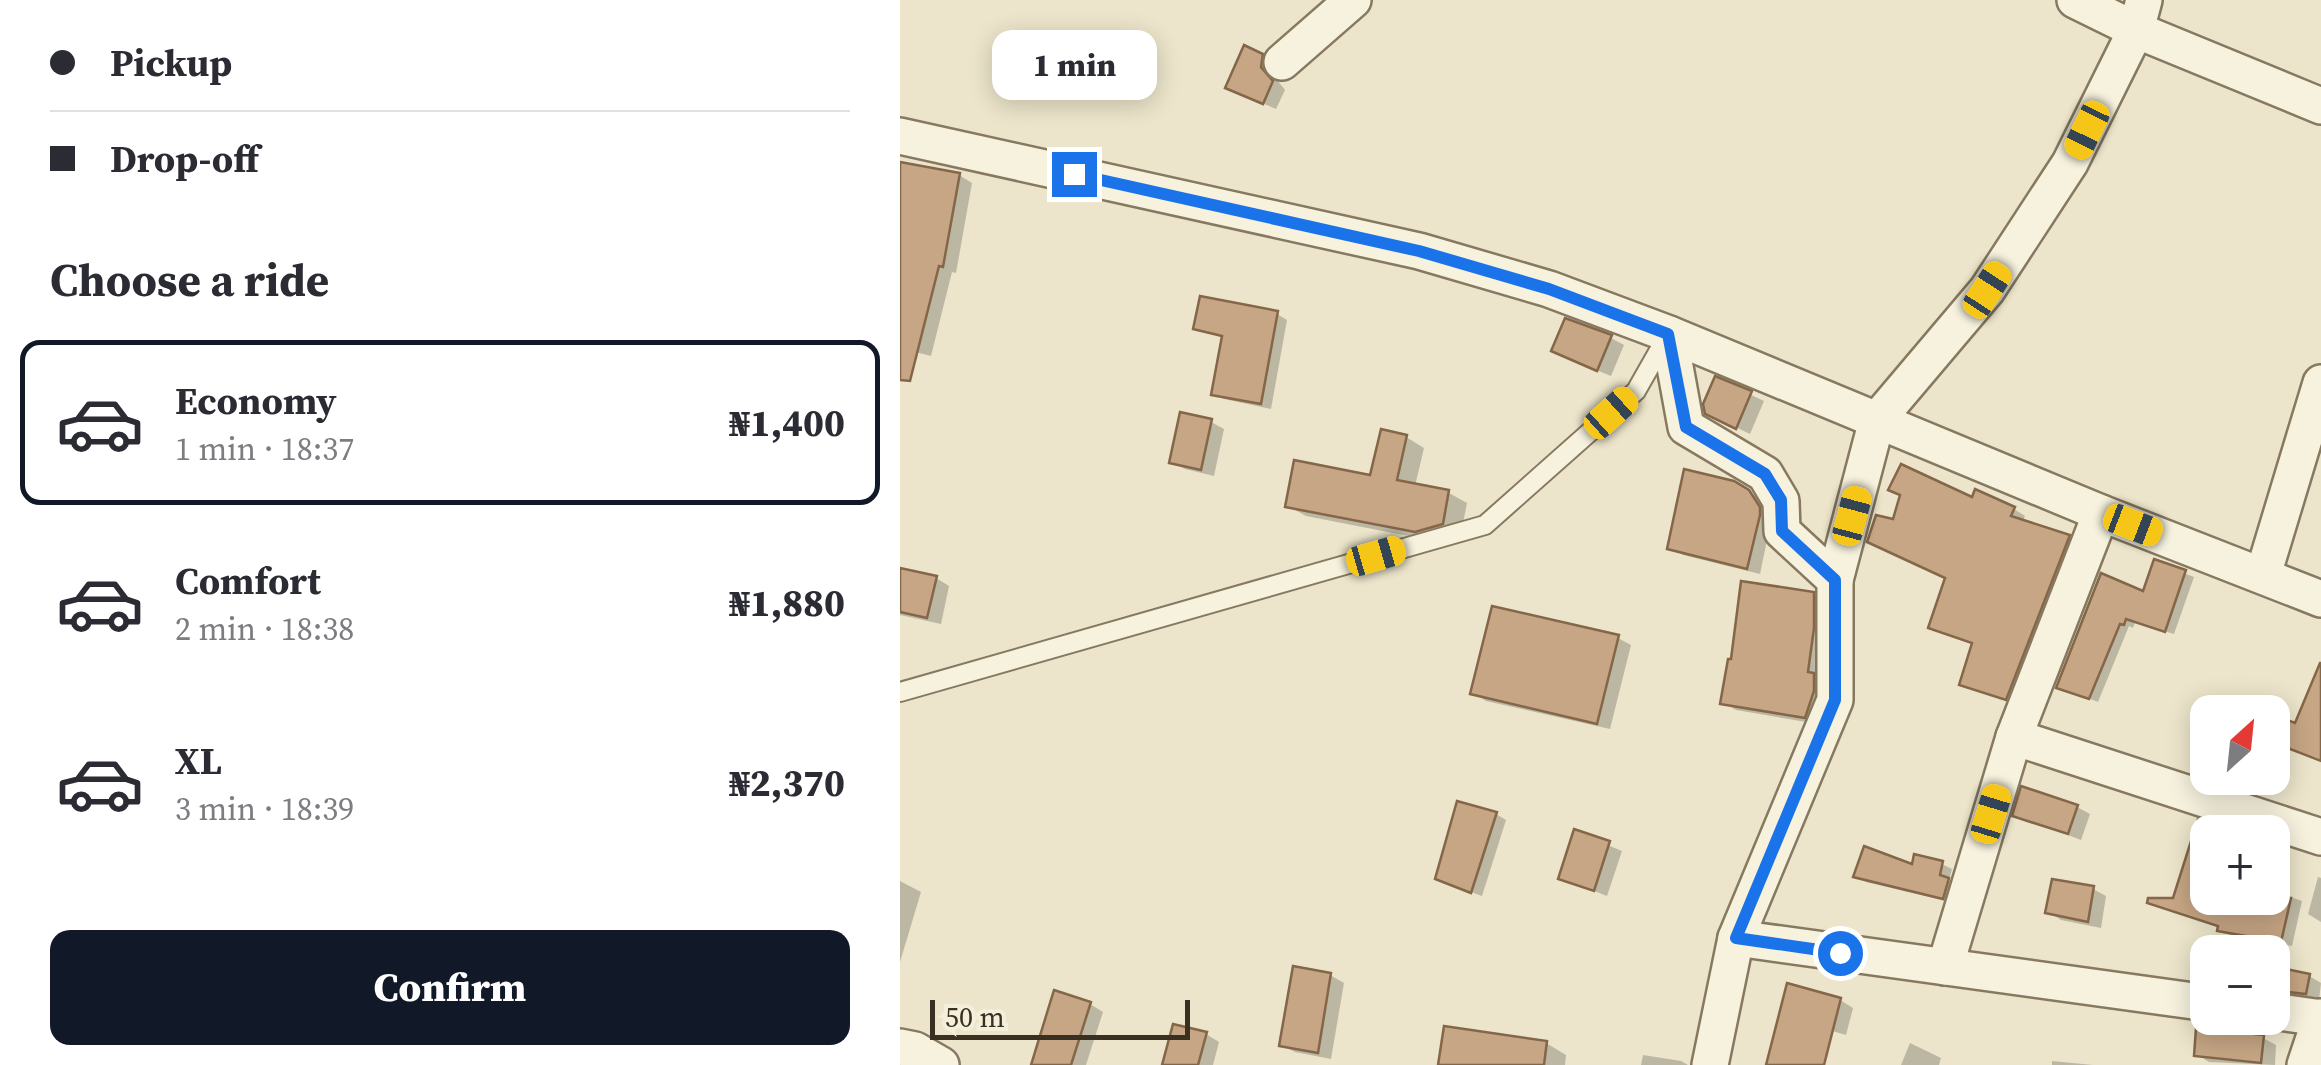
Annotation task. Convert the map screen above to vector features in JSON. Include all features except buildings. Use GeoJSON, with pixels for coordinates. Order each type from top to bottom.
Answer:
{"type":"FeatureCollection","features":[{"type":"Feature","properties":{"kind":"street"},"geometry":{"type":"LineString","coordinates":[[1282,62],[1352,0]]}},
{"type":"Feature","properties":{"kind":"street"},"geometry":{"type":"LineString","coordinates":[[2075,0],[2140,15],[2321,106]]}},
{"type":"Feature","properties":{"kind":"street"},"geometry":{"type":"LineString","coordinates":[[1710,1065],[1736,938],[1835,700],[1835,580],[1877,420],[1987,290],[2070,163],[2140,15]]}},
{"type":"Feature","properties":{"kind":"street"},"geometry":{"type":"LineString","coordinates":[[900,136],[1419,251],[1549,289],[2321,599]]}},
{"type":"Feature","properties":{"kind":"street"},"geometry":{"type":"LineString","coordinates":[[1668,334],[1686,427],[1765,474],[1781,500],[1782,531],[1835,580]]}},
{"type":"Feature","properties":{"kind":"street"},"geometry":{"type":"LineString","coordinates":[[2263,576],[2321,383]]}},
{"type":"Feature","properties":{"kind":"street"},"geometry":{"type":"LineString","coordinates":[[1945,967],[2014,737],[2100,513]]}},
{"type":"Feature","properties":{"kind":"street"},"geometry":{"type":"LineString","coordinates":[[2014,737],[2321,837]]}},
{"type":"Feature","properties":{"kind":"street"},"geometry":{"type":"LineString","coordinates":[[1736,938],[2190,1000]]}},
{"type":"Feature","properties":{"kind":"street"},"geometry":{"type":"LineString","coordinates":[[2290,1014],[2321,1018],[2305,1065]]}},
{"type":"Feature","properties":{"kind":"street"},"geometry":{"type":"LineString","coordinates":[[900,1047],[915,1050],[940,1065]]}},
{"type":"Feature","properties":{"kind":"lane"},"geometry":{"type":"LineString","coordinates":[[900,692],[1486,525],[1636,391],[1668,334]]}},
{"type":"Feature","properties":{"kind":"route"},"geometry":{"type":"LineString","coordinates":[[1074,174],[1419,251],[1549,289],[1668,334],[1686,427],[1765,474],[1781,500],[1782,531],[1835,580],[1835,700],[1736,938],[1840,953]]}}]}
